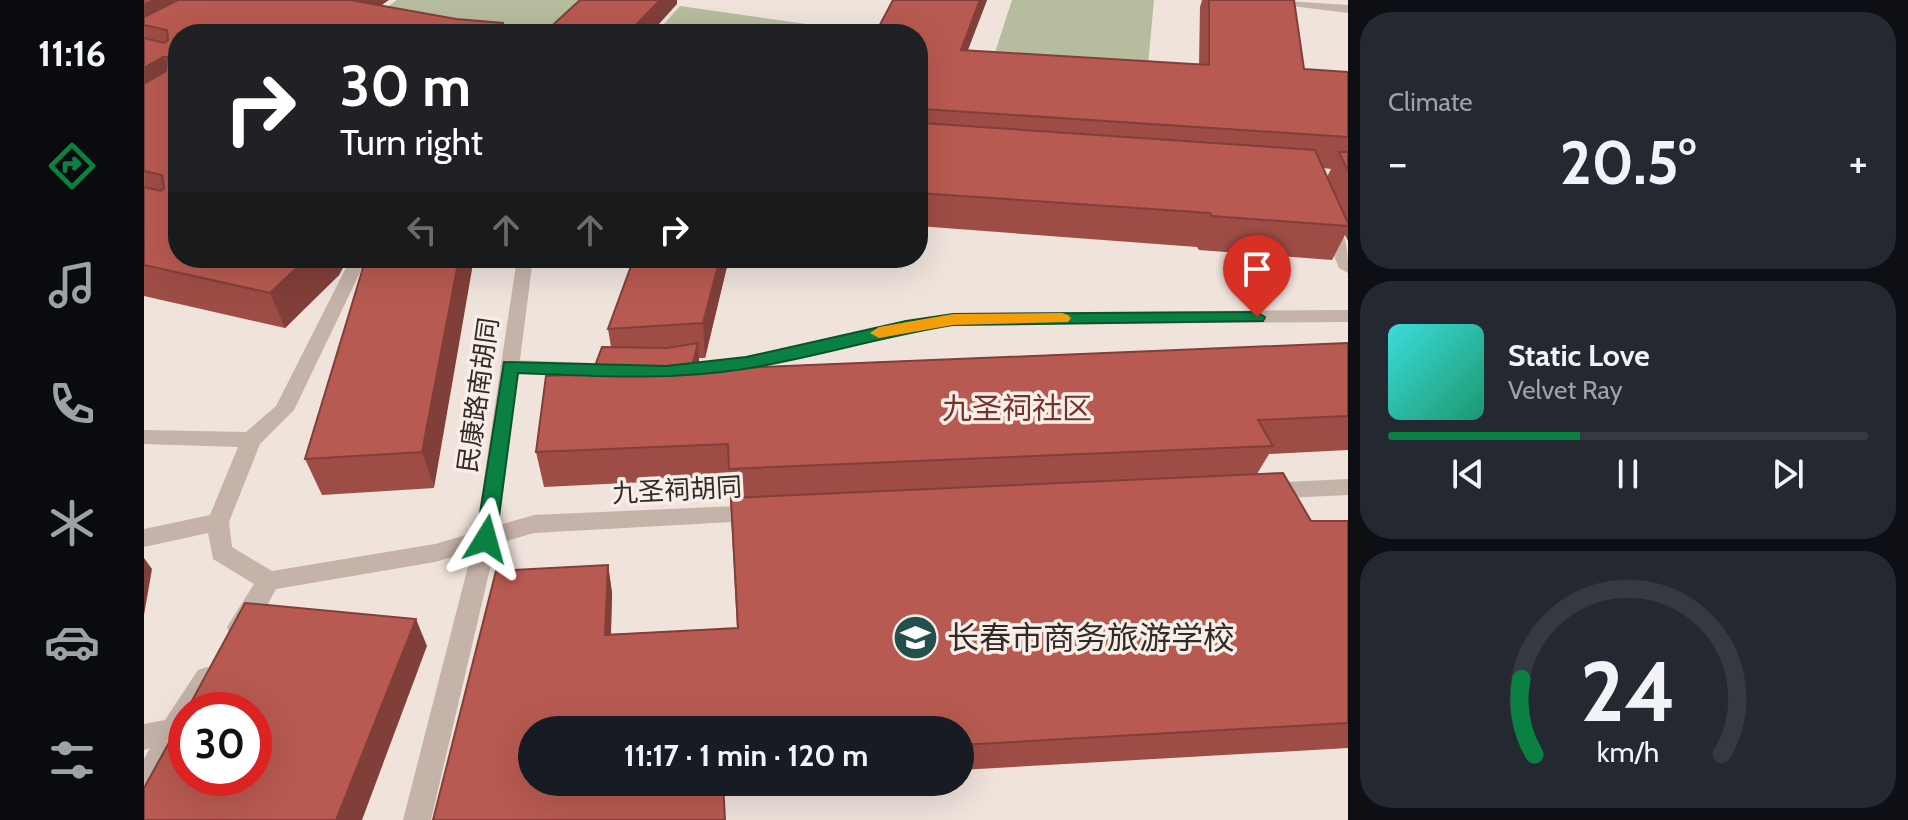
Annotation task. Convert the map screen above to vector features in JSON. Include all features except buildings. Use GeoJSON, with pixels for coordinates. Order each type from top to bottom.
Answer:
{"type":"FeatureCollection","features":[{"type":"Feature","properties":{"kind":"street"},"geometry":{"type":"LineString","coordinates":[[1276,0],[1348,9]]}},
{"type":"Feature","properties":{"kind":"street"},"geometry":{"type":"LineString","coordinates":[[1319,202],[1348,268]]}},
{"type":"Feature","properties":{"kind":"street"},"geometry":{"type":"LineString","coordinates":[[197,692],[269,581],[221,552],[218,522],[251,440],[284,410],[354,268]]}},
{"type":"Feature","properties":{"kind":"street","name":"民康路南胡同"},"geometry":{"type":"LineString","coordinates":[[417,820],[486,539],[524,268]]}},
{"type":"Feature","properties":{"kind":"street"},"geometry":{"type":"LineString","coordinates":[[510,366],[642,372],[746,363],[953,319],[1348,316]]}},
{"type":"Feature","properties":{"kind":"street"},"geometry":{"type":"LineString","coordinates":[[144,437],[251,440]]}},
{"type":"Feature","properties":{"kind":"street"},"geometry":{"type":"LineString","coordinates":[[1252,492],[1348,487]]}},
{"type":"Feature","properties":{"kind":"street","name":"九圣祠胡同"},"geometry":{"type":"LineString","coordinates":[[269,581],[435,553],[534,524],[789,513]]}},
{"type":"Feature","properties":{"kind":"street"},"geometry":{"type":"LineString","coordinates":[[144,538],[218,522]]}},
{"type":"Feature","properties":{"kind":"street"},"geometry":{"type":"LineString","coordinates":[[144,737],[168,731]]}},
{"type":"Feature","properties":{"kind":"street"},"geometry":{"type":"LineString","coordinates":[[144,787],[168,740]]}},
{"type":"Feature","properties":{"kind":"green space"},"geometry":{"type":"Polygon","coordinates":[[[397,0],[600,0],[575,24],[362,24],[397,0]]]}},
{"type":"Feature","properties":{"kind":"green space"},"geometry":{"type":"Polygon","coordinates":[[[1012,0],[1154,0],[1146,87],[987,77],[1012,0]]]}},
{"type":"Feature","properties":{"kind":"green space"},"geometry":{"type":"Polygon","coordinates":[[[680,6],[807,24],[664,24],[680,6]]]}},
{"type":"Feature","properties":{"kind":"slow traffic"},"geometry":{"type":"LineString","coordinates":[[879,333],[953,319],[1062,318]]}},
{"type":"Feature","properties":{"kind":"place","name":"长春市商务旅游学校"},"geometry":{"type":"Point","coordinates":[916,637]}},
{"type":"Feature","properties":{"kind":"district","name":"九圣祠社区"},"geometry":{"type":"Point","coordinates":[1017,408]}},
{"type":"Feature","properties":{"kind":"route"},"geometry":{"type":"LineString","coordinates":[[486,539],[510,366],[666,372],[746,363],[953,319],[1257,317]]}}]}
